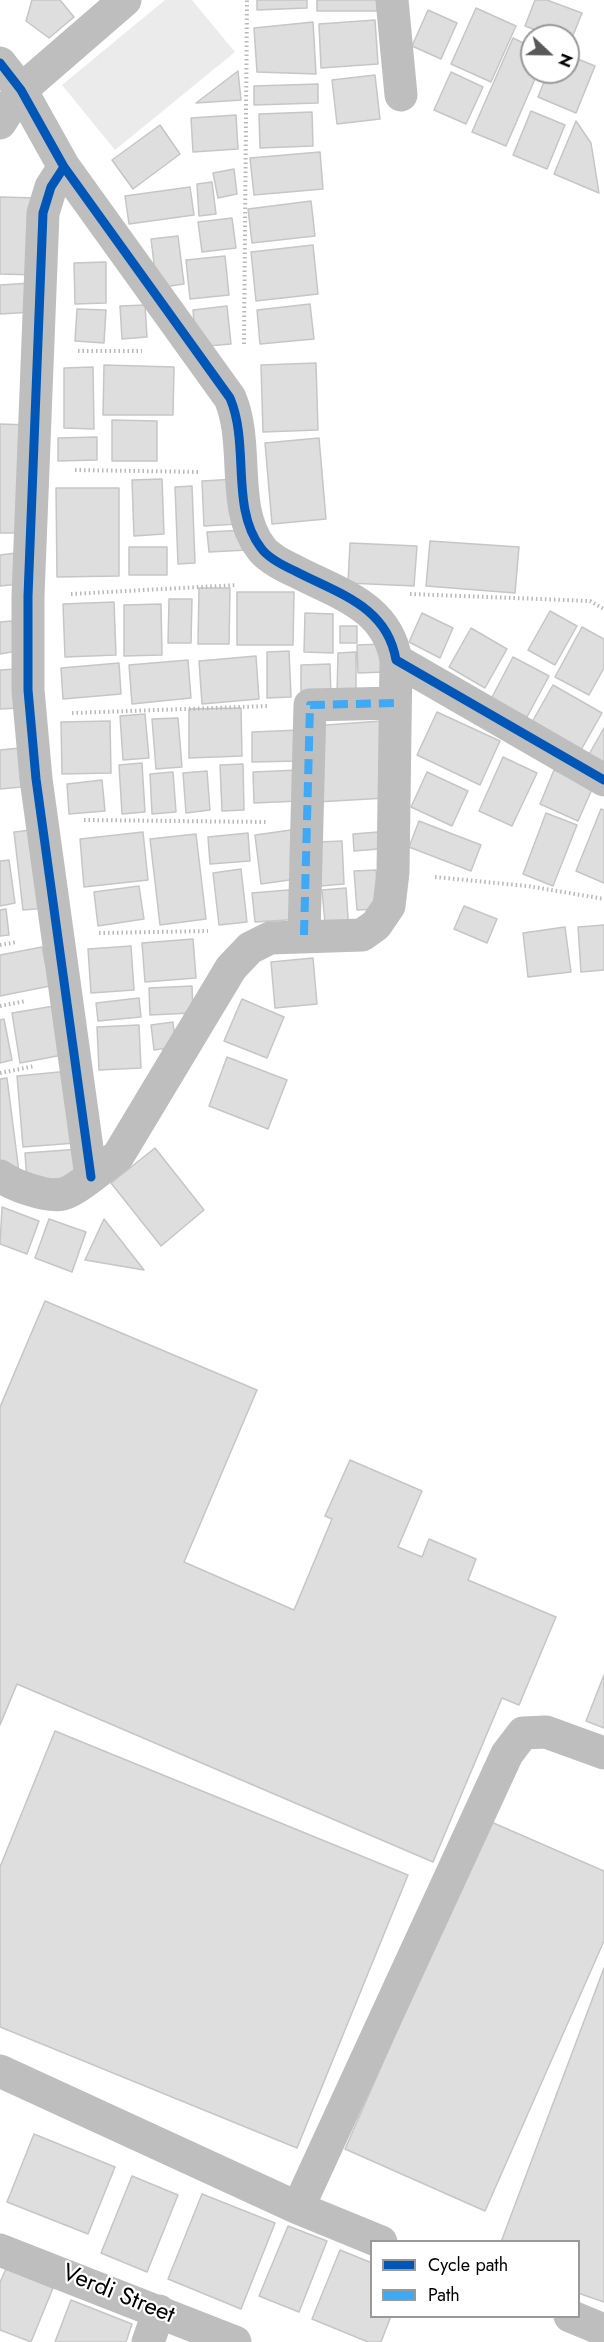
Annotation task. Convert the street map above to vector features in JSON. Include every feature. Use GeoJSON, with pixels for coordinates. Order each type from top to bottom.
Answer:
{"type":"FeatureCollection","features":[{"type":"Feature","properties":{"kind":"street"},"geometry":{"type":"LineString","coordinates":[[0,123],[21,90],[125,0]]}},
{"type":"Feature","properties":{"kind":"street"},"geometry":{"type":"LineString","coordinates":[[392,0],[401,95]]}},
{"type":"Feature","properties":{"kind":"street"},"geometry":{"type":"LineString","coordinates":[[0,63],[21,90],[64,167],[194,351],[230,398],[236,413],[245,513],[250,531],[262,550],[285,566],[362,605],[380,622],[393,639],[396,660],[393,872],[389,906],[376,925],[362,935],[304,935],[270,938],[250,948],[231,968],[118,1156],[91,1177],[63,1194],[38,1192],[11,1184],[0,1176]]}},
{"type":"Feature","properties":{"kind":"street"},"geometry":{"type":"LineString","coordinates":[[64,167],[51,187],[43,213],[28,596],[30,714],[91,1177]]}},
{"type":"Feature","properties":{"kind":"street"},"geometry":{"type":"LineString","coordinates":[[396,660],[604,780]]}},
{"type":"Feature","properties":{"kind":"street"},"geometry":{"type":"LineString","coordinates":[[304,935],[310,705],[395,703]]}},
{"type":"Feature","properties":{"kind":"street"},"geometry":{"type":"LineString","coordinates":[[297,2208],[507,1754],[523,1733],[546,1732],[604,1753]]}},
{"type":"Feature","properties":{"kind":"street"},"geometry":{"type":"LineString","coordinates":[[0,2072],[297,2208],[378,2240]]}},
{"type":"Feature","properties":{"kind":"street","name":"Verdi Street"},"geometry":{"type":"LineString","coordinates":[[0,2250],[235,2342]]}},
{"type":"Feature","properties":{"kind":"street"},"geometry":{"type":"LineString","coordinates":[[148,2342],[159,2311]]}},
{"type":"Feature","properties":{"kind":"street"},"geometry":{"type":"LineString","coordinates":[[575,2318],[604,2330]]}},
{"type":"Feature","properties":{"kind":"path"},"geometry":{"type":"LineString","coordinates":[[236,413],[243,376],[248,0]]}},
{"type":"Feature","properties":{"kind":"path"},"geometry":{"type":"LineString","coordinates":[[38,351],[194,351]]}},
{"type":"Feature","properties":{"kind":"path"},"geometry":{"type":"LineString","coordinates":[[33,470],[242,473]]}},
{"type":"Feature","properties":{"kind":"path"},"geometry":{"type":"LineString","coordinates":[[28,596],[242,584],[285,566]]}},
{"type":"Feature","properties":{"kind":"path"},"geometry":{"type":"LineString","coordinates":[[407,594],[590,601],[604,609]]}},
{"type":"Feature","properties":{"kind":"path"},"geometry":{"type":"LineString","coordinates":[[30,714],[310,705]]}},
{"type":"Feature","properties":{"kind":"path"},"geometry":{"type":"LineString","coordinates":[[44,819],[308,823]]}},
{"type":"Feature","properties":{"kind":"path"},"geometry":{"type":"LineString","coordinates":[[393,872],[527,886],[604,899]]}},
{"type":"Feature","properties":{"kind":"path"},"geometry":{"type":"LineString","coordinates":[[58,933],[235,930],[250,948]]}},
{"type":"Feature","properties":{"kind":"shaded area"},"geometry":{"type":"Polygon","coordinates":[[[165,0],[192,0],[235,52],[115,150],[62,85],[165,0]]]}},
{"type":"Feature","properties":{"kind":"building"},"geometry":{"type":"Polygon","coordinates":[[[32,0],[60,0],[74,17],[49,38],[26,21],[32,0]]]}},
{"type":"Feature","properties":{"kind":"building"},"geometry":{"type":"Polygon","coordinates":[[[257,0],[307,0],[307,8],[257,10],[257,0]]]}},
{"type":"Feature","properties":{"kind":"building"},"geometry":{"type":"Polygon","coordinates":[[[317,0],[377,0],[377,11],[317,11],[317,0]]]}},
{"type":"Feature","properties":{"kind":"building"},"geometry":{"type":"Polygon","coordinates":[[[535,0],[547,0],[582,13],[578,24],[526,24],[535,0]]]}},
{"type":"Feature","properties":{"kind":"building"},"geometry":{"type":"Polygon","coordinates":[[[476,8],[516,26],[491,82],[451,64],[476,8]]]}},
{"type":"Feature","properties":{"kind":"building"},"geometry":{"type":"Polygon","coordinates":[[[428,10],[457,23],[441,59],[412,46],[428,10]]]}},
{"type":"Feature","properties":{"kind":"building"},"geometry":{"type":"Polygon","coordinates":[[[375,20],[378,64],[321,68],[319,24],[375,20]]]}},
{"type":"Feature","properties":{"kind":"building"},"geometry":{"type":"Polygon","coordinates":[[[313,22],[316,74],[257,72],[254,28],[313,22]]]}},
{"type":"Feature","properties":{"kind":"building"},"geometry":{"type":"Polygon","coordinates":[[[513,38],[520,41],[520,84],[533,84],[506,146],[472,132],[513,38]]]}},
{"type":"Feature","properties":{"kind":"building"},"geometry":{"type":"Polygon","coordinates":[[[580,60],[595,66],[576,113],[538,97],[543,84],[580,84],[580,60]]]}},
{"type":"Feature","properties":{"kind":"building"},"geometry":{"type":"Polygon","coordinates":[[[238,71],[241,100],[196,103],[238,71]]]}},
{"type":"Feature","properties":{"kind":"building"},"geometry":{"type":"Polygon","coordinates":[[[451,72],[483,87],[466,124],[434,110],[451,72]]]}},
{"type":"Feature","properties":{"kind":"building"},"geometry":{"type":"Polygon","coordinates":[[[375,75],[380,119],[337,124],[332,80],[375,75]]]}},
{"type":"Feature","properties":{"kind":"building"},"geometry":{"type":"Polygon","coordinates":[[[318,84],[318,103],[254,105],[254,86],[318,84]]]}},
{"type":"Feature","properties":{"kind":"building"},"geometry":{"type":"Polygon","coordinates":[[[531,111],[565,125],[547,169],[513,155],[531,111]]]}},
{"type":"Feature","properties":{"kind":"building"},"geometry":{"type":"Polygon","coordinates":[[[312,112],[313,146],[260,148],[259,114],[312,112]]]}},
{"type":"Feature","properties":{"kind":"building"},"geometry":{"type":"Polygon","coordinates":[[[236,115],[238,149],[193,152],[191,118],[236,115]]]}},
{"type":"Feature","properties":{"kind":"building"},"geometry":{"type":"Polygon","coordinates":[[[576,121],[591,143],[599,193],[554,174],[576,121]]]}},
{"type":"Feature","properties":{"kind":"building"},"geometry":{"type":"Polygon","coordinates":[[[160,125],[180,154],[133,189],[112,160],[160,125]]]}},
{"type":"Feature","properties":{"kind":"building"},"geometry":{"type":"Polygon","coordinates":[[[320,152],[323,189],[254,195],[250,158],[320,152]]]}},
{"type":"Feature","properties":{"kind":"building"},"geometry":{"type":"Polygon","coordinates":[[[234,169],[237,194],[218,198],[213,173],[234,169]]]}},
{"type":"Feature","properties":{"kind":"building"},"geometry":{"type":"Polygon","coordinates":[[[212,182],[216,214],[199,216],[197,184],[212,182]]]}},
{"type":"Feature","properties":{"kind":"building"},"geometry":{"type":"Polygon","coordinates":[[[190,187],[194,215],[129,224],[125,196],[190,187]]]}},
{"type":"Feature","properties":{"kind":"building"},"geometry":{"type":"Polygon","coordinates":[[[0,197],[39,198],[37,275],[0,274],[0,197]]]}},
{"type":"Feature","properties":{"kind":"building"},"geometry":{"type":"Polygon","coordinates":[[[311,201],[315,236],[252,243],[248,209],[311,201]]]}},
{"type":"Feature","properties":{"kind":"building"},"geometry":{"type":"Polygon","coordinates":[[[232,218],[236,248],[202,252],[198,222],[232,218]]]}},
{"type":"Feature","properties":{"kind":"building"},"geometry":{"type":"Polygon","coordinates":[[[178,236],[184,284],[157,288],[151,239],[178,236]]]}},
{"type":"Feature","properties":{"kind":"building"},"geometry":{"type":"Polygon","coordinates":[[[313,245],[318,294],[256,301],[251,252],[313,245]]]}},
{"type":"Feature","properties":{"kind":"building"},"geometry":{"type":"Polygon","coordinates":[[[225,256],[229,295],[190,299],[186,260],[225,256]]]}},
{"type":"Feature","properties":{"kind":"building"},"geometry":{"type":"Polygon","coordinates":[[[106,262],[106,303],[75,304],[74,263],[106,262]]]}},
{"type":"Feature","properties":{"kind":"building"},"geometry":{"type":"Polygon","coordinates":[[[31,283],[33,312],[0,314],[0,285],[31,283]]]}},
{"type":"Feature","properties":{"kind":"building"},"geometry":{"type":"Polygon","coordinates":[[[310,304],[314,339],[260,344],[257,310],[310,304]]]}},
{"type":"Feature","properties":{"kind":"building"},"geometry":{"type":"Polygon","coordinates":[[[145,305],[147,337],[122,339],[120,306],[145,305]]]}},
{"type":"Feature","properties":{"kind":"building"},"geometry":{"type":"Polygon","coordinates":[[[227,306],[231,344],[196,347],[193,310],[227,306]]]}},
{"type":"Feature","properties":{"kind":"building"},"geometry":{"type":"Polygon","coordinates":[[[77,309],[106,310],[104,343],[75,341],[77,309]]]}},
{"type":"Feature","properties":{"kind":"building"},"geometry":{"type":"Polygon","coordinates":[[[316,363],[318,430],[263,432],[261,365],[316,363]]]}},
{"type":"Feature","properties":{"kind":"building"},"geometry":{"type":"Polygon","coordinates":[[[104,365],[174,367],[173,415],[103,415],[104,365]]]}},
{"type":"Feature","properties":{"kind":"building"},"geometry":{"type":"Polygon","coordinates":[[[93,367],[94,429],[64,428],[64,368],[93,367]]]}},
{"type":"Feature","properties":{"kind":"building"},"geometry":{"type":"Polygon","coordinates":[[[112,420],[157,421],[157,461],[112,461],[112,420]]]}},
{"type":"Feature","properties":{"kind":"building"},"geometry":{"type":"Polygon","coordinates":[[[0,424],[30,425],[28,533],[0,533],[0,424]]]}},
{"type":"Feature","properties":{"kind":"building"},"geometry":{"type":"Polygon","coordinates":[[[97,437],[97,460],[58,461],[58,438],[97,437]]]}},
{"type":"Feature","properties":{"kind":"building"},"geometry":{"type":"Polygon","coordinates":[[[319,438],[326,519],[272,524],[265,443],[319,438]]]}},
{"type":"Feature","properties":{"kind":"building"},"geometry":{"type":"Polygon","coordinates":[[[162,479],[164,534],[134,536],[132,480],[162,479]]]}},
{"type":"Feature","properties":{"kind":"building"},"geometry":{"type":"Polygon","coordinates":[[[236,479],[238,524],[204,526],[202,481],[236,479]]]}},
{"type":"Feature","properties":{"kind":"building"},"geometry":{"type":"Polygon","coordinates":[[[192,486],[195,563],[178,564],[175,487],[192,486]]]}},
{"type":"Feature","properties":{"kind":"building"},"geometry":{"type":"Polygon","coordinates":[[[56,488],[119,488],[119,576],[57,577],[56,488]]]}},
{"type":"Feature","properties":{"kind":"building"},"geometry":{"type":"Polygon","coordinates":[[[246,530],[248,550],[209,552],[207,532],[246,530]]]}},
{"type":"Feature","properties":{"kind":"building"},"geometry":{"type":"Polygon","coordinates":[[[430,541],[519,547],[515,593],[426,586],[430,541]]]}},
{"type":"Feature","properties":{"kind":"building"},"geometry":{"type":"Polygon","coordinates":[[[350,543],[417,546],[414,586],[348,583],[350,543]]]}},
{"type":"Feature","properties":{"kind":"building"},"geometry":{"type":"Polygon","coordinates":[[[129,547],[167,547],[167,575],[129,575],[129,547]]]}},
{"type":"Feature","properties":{"kind":"building"},"geometry":{"type":"Polygon","coordinates":[[[16,553],[20,584],[0,586],[0,555],[16,553]]]}},
{"type":"Feature","properties":{"kind":"building"},"geometry":{"type":"Polygon","coordinates":[[[199,588],[230,588],[229,644],[198,644],[199,588]]]}},
{"type":"Feature","properties":{"kind":"building"},"geometry":{"type":"Polygon","coordinates":[[[237,592],[294,592],[293,645],[237,645],[237,592]]]}},
{"type":"Feature","properties":{"kind":"building"},"geometry":{"type":"Polygon","coordinates":[[[169,599],[192,599],[191,643],[168,643],[169,599]]]}},
{"type":"Feature","properties":{"kind":"building"},"geometry":{"type":"Polygon","coordinates":[[[114,602],[116,655],[65,657],[63,604],[114,602]]]}},
{"type":"Feature","properties":{"kind":"building"},"geometry":{"type":"Polygon","coordinates":[[[161,604],[162,655],[124,656],[124,605],[161,604]]]}},
{"type":"Feature","properties":{"kind":"building"},"geometry":{"type":"Polygon","coordinates":[[[550,611],[577,626],[555,665],[528,650],[550,611]]]}},
{"type":"Feature","properties":{"kind":"building"},"geometry":{"type":"Polygon","coordinates":[[[305,613],[333,614],[333,653],[304,652],[305,613]]]}},
{"type":"Feature","properties":{"kind":"building"},"geometry":{"type":"Polygon","coordinates":[[[422,613],[453,628],[440,658],[409,642],[422,613]]]}},
{"type":"Feature","properties":{"kind":"building"},"geometry":{"type":"Polygon","coordinates":[[[12,621],[17,651],[0,654],[0,622],[12,621]]]}},
{"type":"Feature","properties":{"kind":"building"},"geometry":{"type":"Polygon","coordinates":[[[340,626],[357,626],[357,643],[340,643],[340,626]]]}},
{"type":"Feature","properties":{"kind":"building"},"geometry":{"type":"Polygon","coordinates":[[[582,627],[604,639],[604,668],[589,695],[555,677],[582,627]]]}},
{"type":"Feature","properties":{"kind":"building"},"geometry":{"type":"Polygon","coordinates":[[[471,628],[507,649],[485,688],[449,667],[471,628]]]}},
{"type":"Feature","properties":{"kind":"building"},"geometry":{"type":"Polygon","coordinates":[[[383,644],[385,672],[358,673],[357,645],[383,644]]]}},
{"type":"Feature","properties":{"kind":"building"},"geometry":{"type":"Polygon","coordinates":[[[289,651],[291,697],[267,698],[267,652],[289,651]]]}},
{"type":"Feature","properties":{"kind":"building"},"geometry":{"type":"Polygon","coordinates":[[[356,652],[356,693],[337,693],[338,653],[356,652]]]}},
{"type":"Feature","properties":{"kind":"building"},"geometry":{"type":"Polygon","coordinates":[[[256,656],[259,699],[202,704],[199,661],[256,656]]]}},
{"type":"Feature","properties":{"kind":"building"},"geometry":{"type":"Polygon","coordinates":[[[513,657],[549,676],[527,717],[491,699],[513,657]]]}},
{"type":"Feature","properties":{"kind":"building"},"geometry":{"type":"Polygon","coordinates":[[[188,660],[191,698],[132,704],[129,665],[188,660]]]}},
{"type":"Feature","properties":{"kind":"building"},"geometry":{"type":"Polygon","coordinates":[[[119,663],[121,694],[63,699],[61,668],[119,663]]]}},
{"type":"Feature","properties":{"kind":"building"},"geometry":{"type":"Polygon","coordinates":[[[330,664],[331,698],[301,699],[301,665],[330,664]]]}},
{"type":"Feature","properties":{"kind":"building"},"geometry":{"type":"Polygon","coordinates":[[[16,669],[20,708],[0,709],[0,670],[16,669]]]}},
{"type":"Feature","properties":{"kind":"building"},"geometry":{"type":"Polygon","coordinates":[[[553,685],[602,713],[581,750],[532,722],[553,685]]]}},
{"type":"Feature","properties":{"kind":"building"},"geometry":{"type":"Polygon","coordinates":[[[241,708],[242,756],[189,758],[189,709],[241,708]]]}},
{"type":"Feature","properties":{"kind":"building"},"geometry":{"type":"Polygon","coordinates":[[[437,712],[500,741],[480,785],[417,755],[437,712]]]}},
{"type":"Feature","properties":{"kind":"building"},"geometry":{"type":"Polygon","coordinates":[[[145,714],[149,758],[123,760],[120,716],[145,714]]]}},
{"type":"Feature","properties":{"kind":"building"},"geometry":{"type":"Polygon","coordinates":[[[178,718],[182,767],[156,769],[152,719],[178,718]]]}},
{"type":"Feature","properties":{"kind":"building"},"geometry":{"type":"Polygon","coordinates":[[[110,721],[111,773],[62,774],[61,722],[110,721]]]}},
{"type":"Feature","properties":{"kind":"building"},"geometry":{"type":"Polygon","coordinates":[[[381,721],[386,798],[317,802],[313,726],[381,721]]]}},
{"type":"Feature","properties":{"kind":"building"},"geometry":{"type":"Polygon","coordinates":[[[604,728],[604,765],[588,756],[604,728]]]}},
{"type":"Feature","properties":{"kind":"building"},"geometry":{"type":"Polygon","coordinates":[[[300,730],[300,761],[252,762],[252,732],[300,730]]]}},
{"type":"Feature","properties":{"kind":"building"},"geometry":{"type":"Polygon","coordinates":[[[30,747],[33,786],[0,789],[0,750],[30,747]]]}},
{"type":"Feature","properties":{"kind":"building"},"geometry":{"type":"Polygon","coordinates":[[[503,757],[537,773],[512,826],[479,811],[503,757]]]}},
{"type":"Feature","properties":{"kind":"building"},"geometry":{"type":"Polygon","coordinates":[[[142,763],[145,812],[122,814],[119,765],[142,763]]]}},
{"type":"Feature","properties":{"kind":"building"},"geometry":{"type":"Polygon","coordinates":[[[243,764],[244,810],[222,811],[220,765],[243,764]]]}},
{"type":"Feature","properties":{"kind":"building"},"geometry":{"type":"Polygon","coordinates":[[[299,770],[300,801],[254,803],[253,772],[299,770]]]}},
{"type":"Feature","properties":{"kind":"building"},"geometry":{"type":"Polygon","coordinates":[[[554,770],[593,787],[578,821],[540,804],[554,770]]]}},
{"type":"Feature","properties":{"kind":"building"},"geometry":{"type":"Polygon","coordinates":[[[207,771],[210,810],[186,813],[183,773],[207,771]]]}},
{"type":"Feature","properties":{"kind":"building"},"geometry":{"type":"Polygon","coordinates":[[[173,772],[176,812],[152,814],[150,774],[173,772]]]}},
{"type":"Feature","properties":{"kind":"building"},"geometry":{"type":"Polygon","coordinates":[[[427,772],[468,791],[452,826],[411,807],[427,772]]]}},
{"type":"Feature","properties":{"kind":"building"},"geometry":{"type":"Polygon","coordinates":[[[102,780],[105,811],[69,814],[67,784],[102,780]]]}},
{"type":"Feature","properties":{"kind":"building"},"geometry":{"type":"Polygon","coordinates":[[[601,809],[604,810],[604,883],[576,871],[601,809]]]}},
{"type":"Feature","properties":{"kind":"building"},"geometry":{"type":"Polygon","coordinates":[[[546,813],[577,825],[553,886],[523,874],[546,813]]]}},
{"type":"Feature","properties":{"kind":"building"},"geometry":{"type":"Polygon","coordinates":[[[419,821],[481,845],[471,871],[409,847],[419,821]]]}},
{"type":"Feature","properties":{"kind":"building"},"geometry":{"type":"Polygon","coordinates":[[[40,829],[48,908],[23,910],[14,832],[40,829]]]}},
{"type":"Feature","properties":{"kind":"building"},"geometry":{"type":"Polygon","coordinates":[[[291,830],[297,879],[261,884],[255,835],[291,830]]]}},
{"type":"Feature","properties":{"kind":"building"},"geometry":{"type":"Polygon","coordinates":[[[143,832],[148,880],[84,887],[80,839],[143,832]]]}},
{"type":"Feature","properties":{"kind":"building"},"geometry":{"type":"Polygon","coordinates":[[[378,832],[379,849],[354,851],[353,834],[378,832]]]}},
{"type":"Feature","properties":{"kind":"building"},"geometry":{"type":"Polygon","coordinates":[[[248,833],[250,861],[210,864],[208,837],[248,833]]]}},
{"type":"Feature","properties":{"kind":"building"},"geometry":{"type":"Polygon","coordinates":[[[196,834],[206,919],[160,925],[150,839],[196,834]]]}},
{"type":"Feature","properties":{"kind":"building"},"geometry":{"type":"Polygon","coordinates":[[[342,841],[344,884],[321,886],[319,842],[342,841]]]}},
{"type":"Feature","properties":{"kind":"building"},"geometry":{"type":"Polygon","coordinates":[[[9,860],[15,903],[0,906],[0,861],[9,860]]]}},
{"type":"Feature","properties":{"kind":"building"},"geometry":{"type":"Polygon","coordinates":[[[241,869],[247,922],[219,925],[213,873],[241,869]]]}},
{"type":"Feature","properties":{"kind":"building"},"geometry":{"type":"Polygon","coordinates":[[[376,870],[379,909],[357,910],[354,871],[376,870]]]}},
{"type":"Feature","properties":{"kind":"building"},"geometry":{"type":"Polygon","coordinates":[[[139,886],[144,919],[98,926],[94,892],[139,886]]]}},
{"type":"Feature","properties":{"kind":"building"},"geometry":{"type":"Polygon","coordinates":[[[346,888],[349,932],[326,934],[322,890],[346,888]]]}},
{"type":"Feature","properties":{"kind":"building"},"geometry":{"type":"Polygon","coordinates":[[[300,889],[302,919],[255,922],[252,893],[300,889]]]}},
{"type":"Feature","properties":{"kind":"building"},"geometry":{"type":"Polygon","coordinates":[[[464,906],[497,919],[487,943],[454,929],[464,906]]]}},
{"type":"Feature","properties":{"kind":"building"},"geometry":{"type":"Polygon","coordinates":[[[6,909],[9,935],[0,936],[0,910],[6,909]]]}},
{"type":"Feature","properties":{"kind":"building"},"geometry":{"type":"Polygon","coordinates":[[[604,925],[604,970],[581,972],[578,927],[604,925]]]}},
{"type":"Feature","properties":{"kind":"building"},"geometry":{"type":"Polygon","coordinates":[[[565,927],[571,972],[528,977],[523,933],[565,927]]]}},
{"type":"Feature","properties":{"kind":"building"},"geometry":{"type":"Polygon","coordinates":[[[193,939],[196,978],[145,982],[142,943],[193,939]]]}},
{"type":"Feature","properties":{"kind":"building"},"geometry":{"type":"Polygon","coordinates":[[[131,946],[134,990],[91,993],[88,949],[131,946]]]}},
{"type":"Feature","properties":{"kind":"building"},"geometry":{"type":"Polygon","coordinates":[[[42,947],[50,986],[0,996],[0,955],[42,947]]]}},
{"type":"Feature","properties":{"kind":"building"},"geometry":{"type":"Polygon","coordinates":[[[313,958],[317,1004],[275,1008],[271,962],[313,958]]]}},
{"type":"Feature","properties":{"kind":"building"},"geometry":{"type":"Polygon","coordinates":[[[192,986],[193,1013],[150,1015],[149,988],[192,986]]]}},
{"type":"Feature","properties":{"kind":"building"},"geometry":{"type":"Polygon","coordinates":[[[139,998],[141,1017],[98,1021],[96,1003],[139,998]]]}},
{"type":"Feature","properties":{"kind":"building"},"geometry":{"type":"Polygon","coordinates":[[[242,999],[284,1017],[267,1058],[224,1041],[242,999]]]}},
{"type":"Feature","properties":{"kind":"building"},"geometry":{"type":"Polygon","coordinates":[[[60,1005],[68,1054],[20,1063],[12,1013],[60,1005]]]}},
{"type":"Feature","properties":{"kind":"building"},"geometry":{"type":"Polygon","coordinates":[[[4,1019],[12,1060],[0,1063],[0,1020],[4,1019]]]}},
{"type":"Feature","properties":{"kind":"building"},"geometry":{"type":"Polygon","coordinates":[[[173,1022],[176,1047],[154,1050],[151,1025],[173,1022]]]}},
{"type":"Feature","properties":{"kind":"building"},"geometry":{"type":"Polygon","coordinates":[[[139,1025],[141,1068],[99,1070],[97,1027],[139,1025]]]}},
{"type":"Feature","properties":{"kind":"building"},"geometry":{"type":"Polygon","coordinates":[[[227,1057],[287,1080],[268,1129],[209,1106],[227,1057]]]}},
{"type":"Feature","properties":{"kind":"building"},"geometry":{"type":"Polygon","coordinates":[[[70,1071],[76,1143],[23,1147],[17,1076],[70,1071]]]}},
{"type":"Feature","properties":{"kind":"building"},"geometry":{"type":"Polygon","coordinates":[[[7,1078],[20,1180],[0,1169],[0,1079],[7,1078]]]}},
{"type":"Feature","properties":{"kind":"building"},"geometry":{"type":"Polygon","coordinates":[[[155,1148],[204,1210],[161,1246],[111,1183],[155,1148]]]}},
{"type":"Feature","properties":{"kind":"building"},"geometry":{"type":"Polygon","coordinates":[[[80,1149],[82,1177],[27,1181],[25,1153],[80,1149]]]}},
{"type":"Feature","properties":{"kind":"building"},"geometry":{"type":"Polygon","coordinates":[[[2,1207],[39,1221],[27,1254],[0,1244],[2,1207]]]}},
{"type":"Feature","properties":{"kind":"building"},"geometry":{"type":"Polygon","coordinates":[[[49,1219],[86,1232],[72,1272],[35,1258],[49,1219]]]}},
{"type":"Feature","properties":{"kind":"building"},"geometry":{"type":"Polygon","coordinates":[[[104,1219],[144,1270],[85,1260],[104,1219]]]}},
{"type":"Feature","properties":{"kind":"building"},"geometry":{"type":"Polygon","coordinates":[[[45,1301],[257,1390],[184,1562],[294,1610],[332,1519],[325,1516],[350,1460],[422,1491],[398,1547],[422,1557],[429,1539],[476,1559],[468,1580],[556,1617],[519,1705],[502,1698],[433,1862],[17,1684],[0,1725],[0,1407],[45,1301]]]}},
{"type":"Feature","properties":{"kind":"building"},"geometry":{"type":"Polygon","coordinates":[[[604,1675],[604,1728],[586,1721],[604,1675]]]}},
{"type":"Feature","properties":{"kind":"building"},"geometry":{"type":"Polygon","coordinates":[[[55,1731],[408,1875],[297,2148],[0,2027],[0,1867],[55,1731]]]}},
{"type":"Feature","properties":{"kind":"building"},"geometry":{"type":"Polygon","coordinates":[[[489,1821],[604,1871],[604,1941],[485,2211],[345,2149],[489,1821]]]}},
{"type":"Feature","properties":{"kind":"building"},"geometry":{"type":"Polygon","coordinates":[[[604,1968],[604,2302],[580,2294],[580,2240],[502,2240],[604,1968]]]}},
{"type":"Feature","properties":{"kind":"building"},"geometry":{"type":"Polygon","coordinates":[[[34,2134],[115,2167],[88,2234],[7,2202],[34,2134]]]}},
{"type":"Feature","properties":{"kind":"building"},"geometry":{"type":"Polygon","coordinates":[[[132,2176],[178,2195],[147,2272],[101,2253],[132,2176]]]}},
{"type":"Feature","properties":{"kind":"building"},"geometry":{"type":"Polygon","coordinates":[[[202,2194],[275,2223],[241,2309],[168,2279],[202,2194]]]}},
{"type":"Feature","properties":{"kind":"building"},"geometry":{"type":"Polygon","coordinates":[[[288,2226],[327,2241],[299,2312],[259,2296],[288,2226]]]}},
{"type":"Feature","properties":{"kind":"building"},"geometry":{"type":"Polygon","coordinates":[[[340,2250],[370,2262],[370,2318],[390,2318],[381,2342],[368,2342],[312,2319],[340,2250]]]}},
{"type":"Feature","properties":{"kind":"building"},"geometry":{"type":"Polygon","coordinates":[[[6,2269],[53,2288],[31,2342],[0,2330],[0,2282],[6,2269]]]}},
{"type":"Feature","properties":{"kind":"building"},"geometry":{"type":"Polygon","coordinates":[[[71,2300],[132,2324],[126,2342],[55,2342],[71,2300]]]}},
{"type":"Feature","properties":{"kind":"marked path"},"geometry":{"type":"LineString","coordinates":[[304,935],[310,705],[395,703]]}},
{"type":"Feature","properties":{"kind":"cycle path"},"geometry":{"type":"LineString","coordinates":[[0,63],[21,90],[64,167],[230,398],[239,436],[246,514],[252,532],[264,552],[281,564],[344,595],[372,614],[383,627],[391,642],[396,660],[604,780]]}},
{"type":"Feature","properties":{"kind":"cycle path"},"geometry":{"type":"LineString","coordinates":[[64,167],[51,187],[43,213],[28,596],[28,690],[36,779],[91,1177]]}}]}
